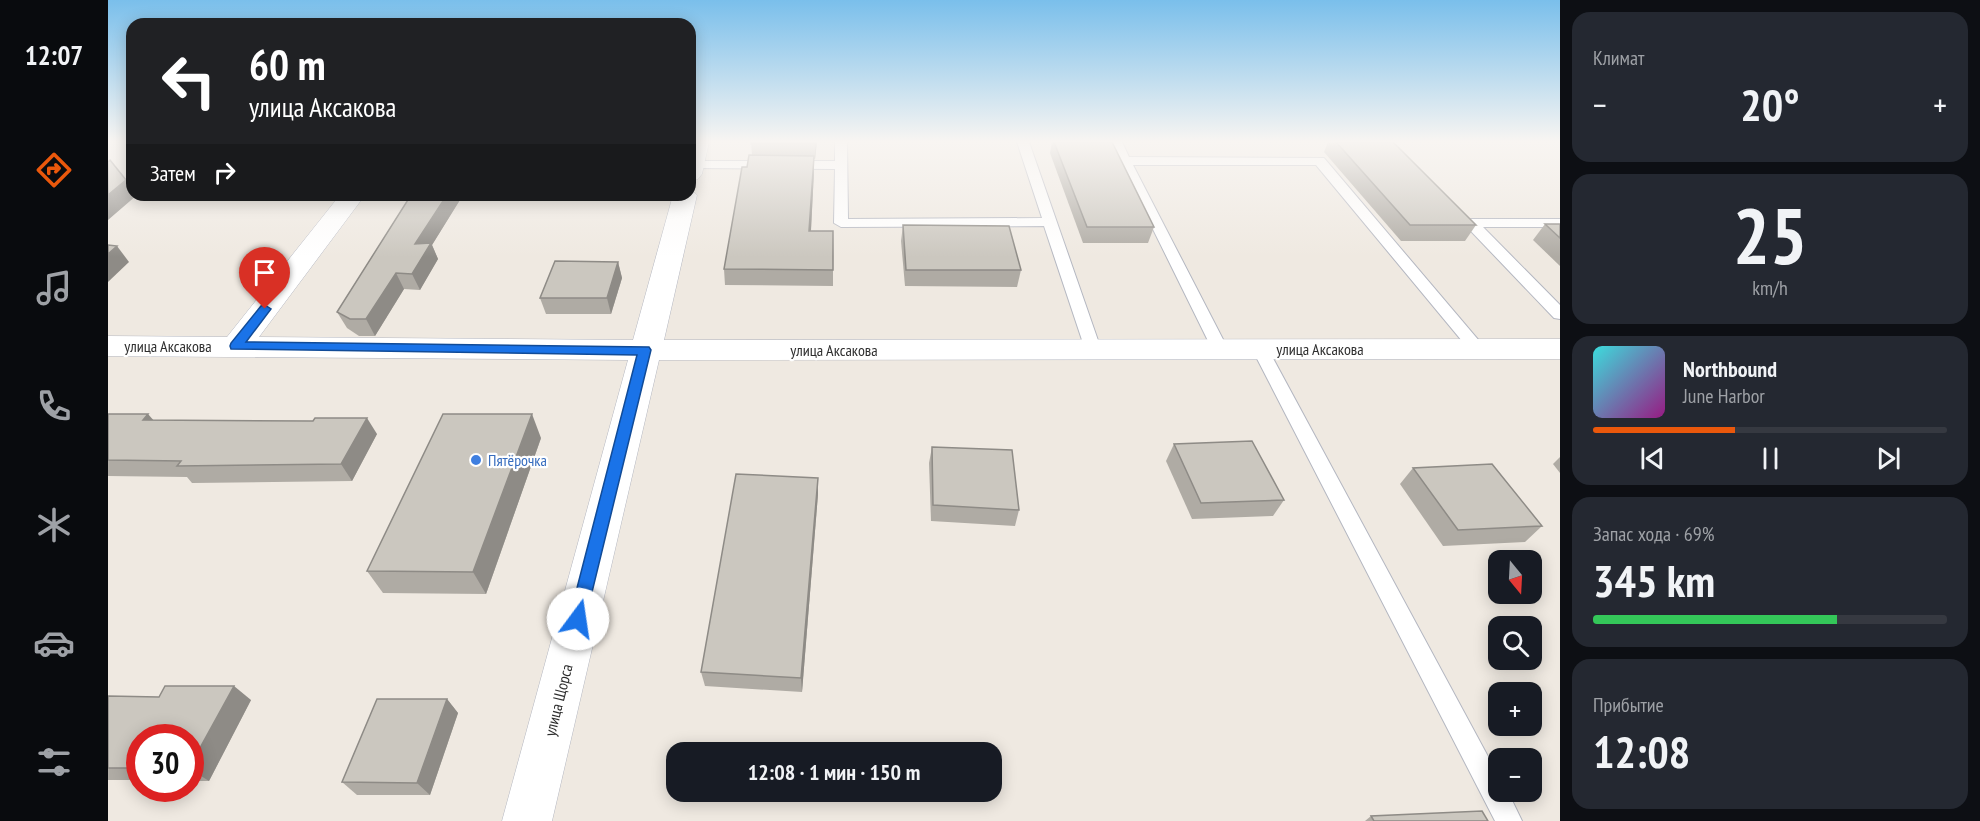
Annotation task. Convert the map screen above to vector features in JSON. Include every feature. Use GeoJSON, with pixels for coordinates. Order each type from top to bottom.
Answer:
{"type":"FeatureCollection","features":[{"type":"Feature","properties":{"kind":"street"},"geometry":{"type":"LineString","coordinates":[[236,346],[348,201]]}},
{"type":"Feature","properties":{"kind":"street","name":"улица Щорса"},"geometry":{"type":"LineString","coordinates":[[527,821],[683,201]]}},
{"type":"Feature","properties":{"kind":"street","name":"улица Аксакова"},"geometry":{"type":"LineString","coordinates":[[108,346],[645,350],[1560,349]]}},
{"type":"Feature","properties":{"kind":"lane"},"geometry":{"type":"LineString","coordinates":[[841,180],[841,223],[1050,222]]}},
{"type":"Feature","properties":{"kind":"lane"},"geometry":{"type":"LineString","coordinates":[[1036,180],[1093,349]]}},
{"type":"Feature","properties":{"kind":"lane"},"geometry":{"type":"LineString","coordinates":[[1135,180],[1220,349]]}},
{"type":"Feature","properties":{"kind":"lane"},"geometry":{"type":"LineString","coordinates":[[1336,180],[1478,349]]}},
{"type":"Feature","properties":{"kind":"lane"},"geometry":{"type":"LineString","coordinates":[[1560,223],[1470,223],[1560,314]]}},
{"type":"Feature","properties":{"kind":"lane"},"geometry":{"type":"LineString","coordinates":[[1260,349],[1509,821]]}},
{"type":"Feature","properties":{"kind":"building"},"geometry":{"type":"Polygon","coordinates":[[[108,180],[126,180],[108,195],[108,180]]]}},
{"type":"Feature","properties":{"kind":"building"},"geometry":{"type":"Polygon","coordinates":[[[740,180],[812,180],[809,231],[833,231],[833,270],[724,269],[740,180]]]}},
{"type":"Feature","properties":{"kind":"building"},"geometry":{"type":"Polygon","coordinates":[[[1069,180],[1131,180],[1154,227],[1087,227],[1069,180]]]}},
{"type":"Feature","properties":{"kind":"building"},"geometry":{"type":"Polygon","coordinates":[[[1370,180],[1431,180],[1476,225],[1410,225],[1370,180]]]}},
{"type":"Feature","properties":{"kind":"building"},"geometry":{"type":"Polygon","coordinates":[[[407,201],[443,201],[415,244],[431,243],[412,274],[396,273],[366,319],[350,319],[337,312],[407,201]]]}},
{"type":"Feature","properties":{"kind":"building"},"geometry":{"type":"Polygon","coordinates":[[[1545,224],[1560,224],[1560,238],[1545,224]]]}},
{"type":"Feature","properties":{"kind":"building"},"geometry":{"type":"Polygon","coordinates":[[[903,225],[1009,226],[1021,270],[906,270],[903,225]]]}},
{"type":"Feature","properties":{"kind":"building"},"geometry":{"type":"Polygon","coordinates":[[[108,245],[117,246],[108,254],[108,245]]]}},
{"type":"Feature","properties":{"kind":"building"},"geometry":{"type":"Polygon","coordinates":[[[555,261],[618,262],[607,298],[540,298],[555,261]]]}},
{"type":"Feature","properties":{"kind":"building"},"geometry":{"type":"Polygon","coordinates":[[[108,414],[148,414],[143,420],[313,421],[315,418],[367,418],[341,464],[177,466],[181,461],[108,460],[108,414]]]}},
{"type":"Feature","properties":{"kind":"building"},"geometry":{"type":"Polygon","coordinates":[[[443,414],[532,414],[473,572],[367,571],[443,414]]]}},
{"type":"Feature","properties":{"kind":"building"},"geometry":{"type":"Polygon","coordinates":[[[1252,441],[1284,500],[1201,503],[1174,444],[1252,441]]]}},
{"type":"Feature","properties":{"kind":"building"},"geometry":{"type":"Polygon","coordinates":[[[932,447],[1012,450],[1019,510],[933,505],[932,447]]]}},
{"type":"Feature","properties":{"kind":"building"},"geometry":{"type":"Polygon","coordinates":[[[1492,464],[1542,526],[1458,530],[1413,468],[1492,464]]]}},
{"type":"Feature","properties":{"kind":"building"},"geometry":{"type":"Polygon","coordinates":[[[736,474],[818,478],[801,678],[701,672],[736,474]]]}},
{"type":"Feature","properties":{"kind":"building"},"geometry":{"type":"Polygon","coordinates":[[[165,686],[234,686],[204,741],[204,724],[126,724],[126,768],[108,768],[108,696],[159,697],[165,686]]]}},
{"type":"Feature","properties":{"kind":"building"},"geometry":{"type":"Polygon","coordinates":[[[377,699],[447,699],[417,783],[342,782],[377,699]]]}},
{"type":"Feature","properties":{"kind":"building"},"geometry":{"type":"Polygon","coordinates":[[[1482,811],[1488,821],[1374,821],[1371,816],[1482,811]]]}},
{"type":"Feature","properties":{"kind":"place","name":"Пятёрочка"},"geometry":{"type":"Point","coordinates":[476,460]}},
{"type":"Feature","properties":{"kind":"route"},"geometry":{"type":"LineString","coordinates":[[265,309],[236,346],[645,350],[578,619]]}}]}
